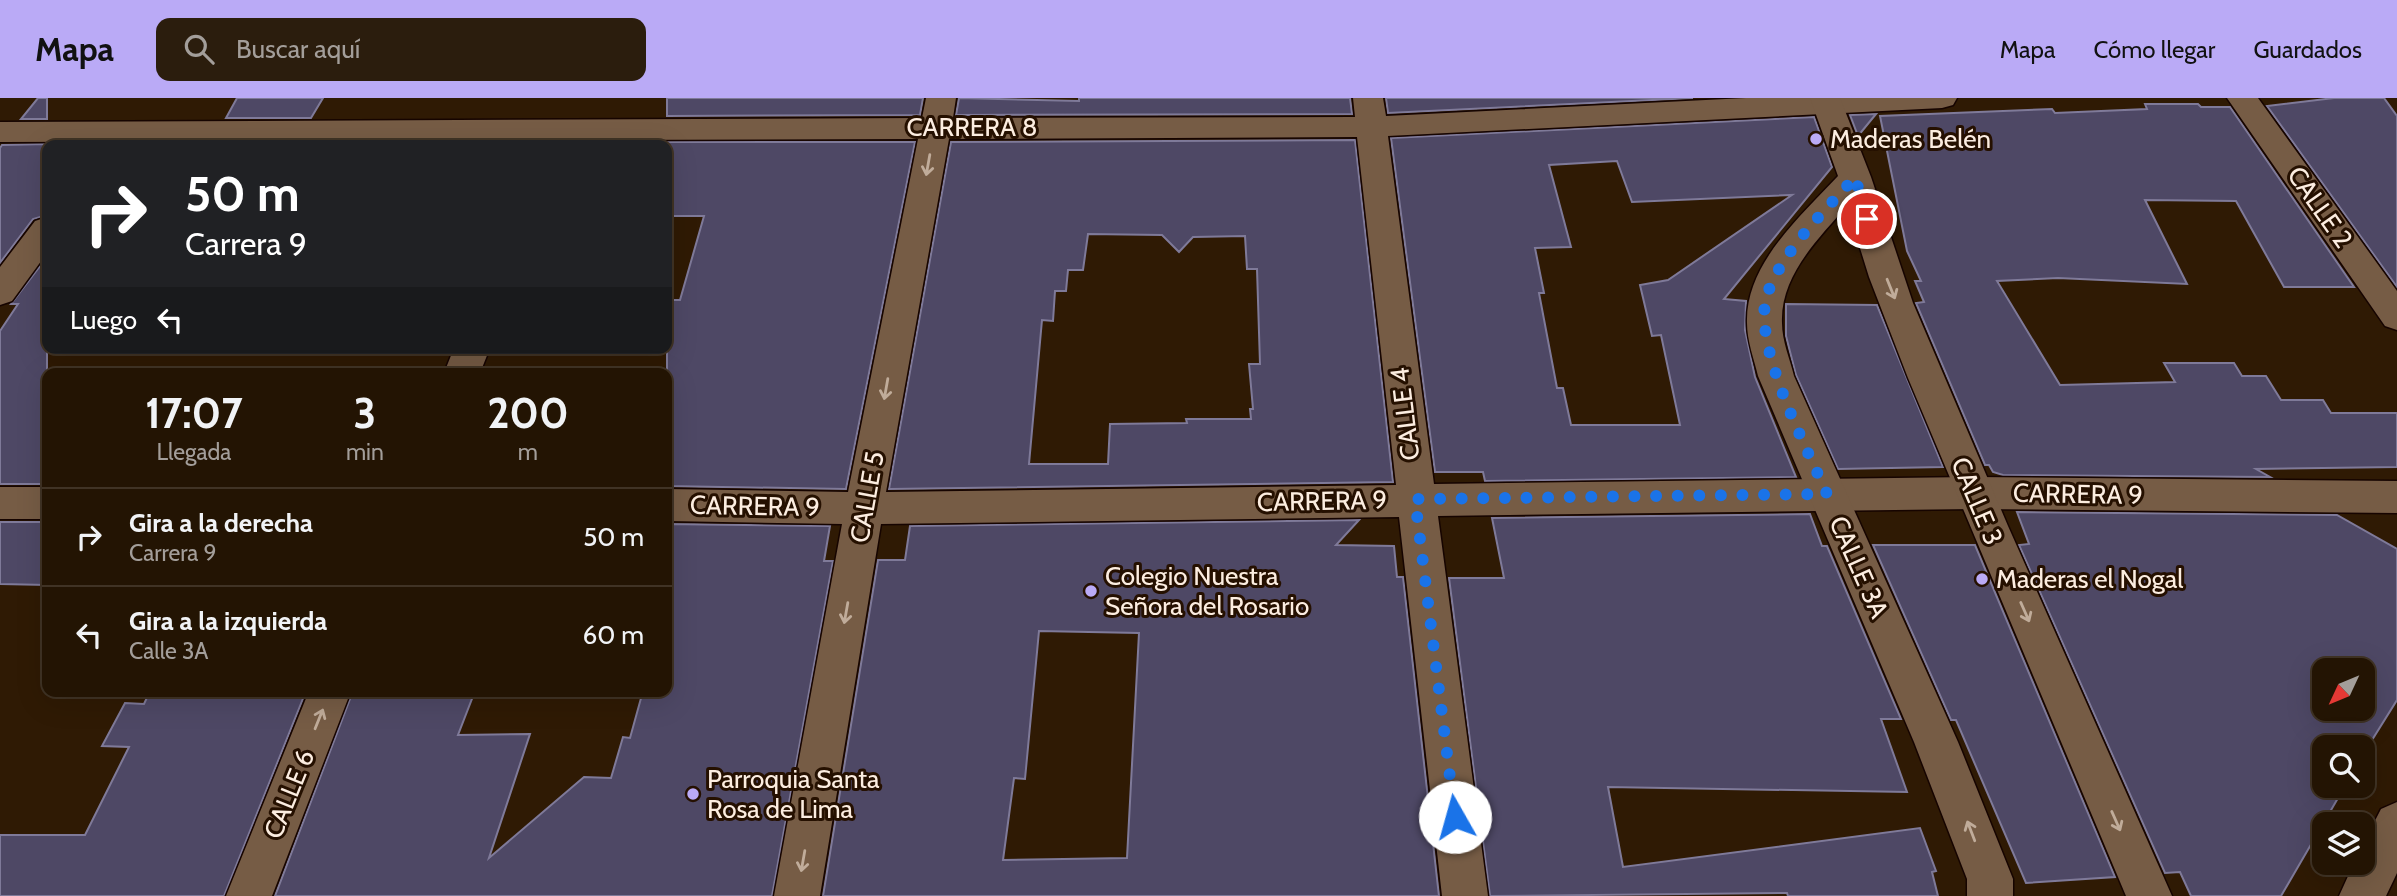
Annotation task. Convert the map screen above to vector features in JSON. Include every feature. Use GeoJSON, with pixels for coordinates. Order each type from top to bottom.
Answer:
{"type":"FeatureCollection","features":[{"type":"Feature","properties":{"kind":"street"},"geometry":{"type":"LineString","coordinates":[[564,137],[581,98]]}},
{"type":"Feature","properties":{"kind":"street","name":"CARRERA 8"},"geometry":{"type":"LineString","coordinates":[[0,132],[114,139],[564,137],[938,113],[1370,112],[1942,98]]}},
{"type":"Feature","properties":{"kind":"street","name":"CALLE 2"},"geometry":{"type":"LineString","coordinates":[[2242,98],[2397,317]]}},
{"type":"Feature","properties":{"kind":"street","name":"CALLE 3"},"geometry":{"type":"LineString","coordinates":[[1826,101],[1855,177],[1880,261],[1972,492],[2149,896]]}},
{"type":"Feature","properties":{"kind":"street","name":"CALLE 4"},"geometry":{"type":"LineString","coordinates":[[1370,112],[1465,896]]}},
{"type":"Feature","properties":{"kind":"street","name":"CALLE 5"},"geometry":{"type":"LineString","coordinates":[[797,896],[864,508],[938,113]]}},
{"type":"Feature","properties":{"kind":"street","name":"CALLE 3A"},"geometry":{"type":"LineString","coordinates":[[1855,177],[1780,268],[1767,295],[1763,323],[1776,376],[1937,742],[1990,879],[1990,896]]}},
{"type":"Feature","properties":{"kind":"street"},"geometry":{"type":"LineString","coordinates":[[0,292],[42,236]]}},
{"type":"Feature","properties":{"kind":"street","name":"CARRERA 9"},"geometry":{"type":"LineString","coordinates":[[672,505],[864,508],[1972,492],[2397,497]]}},
{"type":"Feature","properties":{"kind":"street"},"geometry":{"type":"LineString","coordinates":[[0,503],[42,503]]}},
{"type":"Feature","properties":{"kind":"street","name":"CALLE 6"},"geometry":{"type":"LineString","coordinates":[[249,896],[328,697]]}},
{"type":"Feature","properties":{"kind":"street"},"geometry":{"type":"LineString","coordinates":[[2362,896],[2397,824]]}},
{"type":"Feature","properties":{"kind":"building"},"geometry":{"type":"Polygon","coordinates":[[[38,98],[47,98],[47,119],[21,119],[38,98]]]}},
{"type":"Feature","properties":{"kind":"building"},"geometry":{"type":"Polygon","coordinates":[[[237,98],[323,98],[311,118],[226,118],[237,98]]]}},
{"type":"Feature","properties":{"kind":"building"},"geometry":{"type":"Polygon","coordinates":[[[667,98],[923,98],[920,115],[667,116],[667,98]]]}},
{"type":"Feature","properties":{"kind":"building"},"geometry":{"type":"Polygon","coordinates":[[[959,98],[1079,101],[1079,98],[1350,98],[1352,114],[956,115],[959,98]]]}},
{"type":"Feature","properties":{"kind":"building"},"geometry":{"type":"Polygon","coordinates":[[[1386,98],[1693,98],[1388,113],[1386,98]]]}},
{"type":"Feature","properties":{"kind":"building"},"geometry":{"type":"Polygon","coordinates":[[[2334,98],[2384,98],[2397,116],[2397,287],[2267,106],[2334,98]]]}},
{"type":"Feature","properties":{"kind":"building"},"geometry":{"type":"Polygon","coordinates":[[[2145,104],[2230,107],[2354,287],[2284,287],[2236,201],[2145,200],[2187,284],[2058,278],[1997,281],[2060,385],[2175,382],[2164,363],[2234,363],[2242,376],[2266,376],[2281,400],[2323,400],[2331,413],[2397,413],[2397,467],[2256,469],[2270,477],[2003,475],[1993,472],[1989,465],[1985,465],[1916,303],[1924,302],[1915,281],[1921,281],[1907,251],[1880,116],[2052,109],[2055,113],[2147,109],[2145,104]]]}},
{"type":"Feature","properties":{"kind":"building"},"geometry":{"type":"Polygon","coordinates":[[[1876,114],[1858,136],[1850,115],[1876,114]]]}},
{"type":"Feature","properties":{"kind":"building"},"geometry":{"type":"Polygon","coordinates":[[[1814,117],[1832,167],[1724,299],[1746,301],[1745,330],[1755,377],[1796,477],[1485,481],[1483,472],[1435,472],[1391,138],[1814,117]],[[1617,161],[1549,165],[1571,247],[1535,248],[1544,293],[1539,293],[1557,388],[1563,388],[1571,425],[1680,425],[1661,335],[1652,336],[1640,285],[1668,280],[1792,195],[1632,202],[1617,161]]]}},
{"type":"Feature","properties":{"kind":"building"},"geometry":{"type":"Polygon","coordinates":[[[1355,140],[1393,482],[889,489],[951,142],[1355,140]],[[1088,234],[1083,270],[1068,270],[1066,291],[1055,291],[1053,321],[1042,320],[1029,464],[1108,464],[1110,424],[1187,423],[1186,419],[1251,419],[1250,409],[1253,409],[1249,364],[1260,364],[1257,269],[1247,269],[1245,236],[1193,237],[1179,252],[1162,235],[1088,234]]]}},
{"type":"Feature","properties":{"kind":"building"},"geometry":{"type":"Polygon","coordinates":[[[672,142],[915,142],[846,489],[672,486],[672,368],[667,368],[667,354],[672,354],[672,300],[680,300],[704,216],[672,216],[672,142]]]}},
{"type":"Feature","properties":{"kind":"building"},"geometry":{"type":"Polygon","coordinates":[[[42,144],[42,216],[33,219],[0,263],[2,145],[42,144]]]}},
{"type":"Feature","properties":{"kind":"building"},"geometry":{"type":"Polygon","coordinates":[[[42,264],[42,354],[47,354],[47,368],[42,368],[42,484],[0,484],[0,331],[18,304],[11,304],[42,264]]]}},
{"type":"Feature","properties":{"kind":"building"},"geometry":{"type":"Polygon","coordinates":[[[1786,304],[1877,305],[1943,467],[1838,469],[1796,375],[1786,336],[1786,304]]]}},
{"type":"Feature","properties":{"kind":"building"},"geometry":{"type":"Polygon","coordinates":[[[2017,512],[2337,515],[2397,549],[2397,700],[2375,735],[2312,735],[2312,798],[2338,798],[2330,812],[2312,812],[2312,843],[2281,896],[2191,896],[2180,872],[2165,873],[2019,545],[2029,544],[2017,512]]]}},
{"type":"Feature","properties":{"kind":"building"},"geometry":{"type":"Polygon","coordinates":[[[1810,514],[1822,546],[1827,546],[1901,719],[1881,719],[1907,792],[1608,787],[1623,867],[1920,828],[1936,871],[1932,872],[1938,896],[1788,896],[1787,893],[1490,896],[1449,578],[1504,578],[1492,518],[1810,514]]]}},
{"type":"Feature","properties":{"kind":"building"},"geometry":{"type":"Polygon","coordinates":[[[1359,520],[1336,545],[1394,546],[1397,577],[1403,577],[1439,896],[823,896],[878,560],[905,560],[910,526],[1359,520]],[[1039,631],[1025,779],[1014,778],[1003,860],[1127,858],[1139,633],[1039,631]]]}},
{"type":"Feature","properties":{"kind":"building"},"geometry":{"type":"Polygon","coordinates":[[[0,522],[42,522],[42,585],[0,584],[0,522]]]}},
{"type":"Feature","properties":{"kind":"building"},"geometry":{"type":"Polygon","coordinates":[[[672,524],[830,526],[824,561],[833,561],[772,896],[275,896],[351,697],[473,697],[458,735],[530,734],[489,858],[584,777],[611,778],[623,737],[630,738],[641,697],[672,697],[672,524]]]}},
{"type":"Feature","properties":{"kind":"building"},"geometry":{"type":"Polygon","coordinates":[[[1873,545],[1975,545],[2115,877],[2026,883],[1956,720],[1951,720],[1873,545]]]}},
{"type":"Feature","properties":{"kind":"building"},"geometry":{"type":"Polygon","coordinates":[[[147,697],[304,697],[224,896],[0,896],[0,835],[85,835],[129,747],[102,746],[125,703],[144,704],[147,697]]]}},
{"type":"Feature","properties":{"kind":"place","name":"Maderas Belén"},"geometry":{"type":"Point","coordinates":[1816,139]}},
{"type":"Feature","properties":{"kind":"place","name":"Maderas el Nogal"},"geometry":{"type":"Point","coordinates":[1982,579]}},
{"type":"Feature","properties":{"kind":"place","name":"Colegio Nuestra Señora del Rosario"},"geometry":{"type":"Point","coordinates":[1091,591]}},
{"type":"Feature","properties":{"kind":"place","name":"Parroquia Santa Rosa de Lima"},"geometry":{"type":"Point","coordinates":[693,794]}},
{"type":"Feature","properties":{"kind":"route"},"geometry":{"type":"LineString","coordinates":[[1455,817],[1415,499],[1827,494],[1776,376],[1763,323],[1767,295],[1780,268],[1855,177],[1867,219]]}}]}
